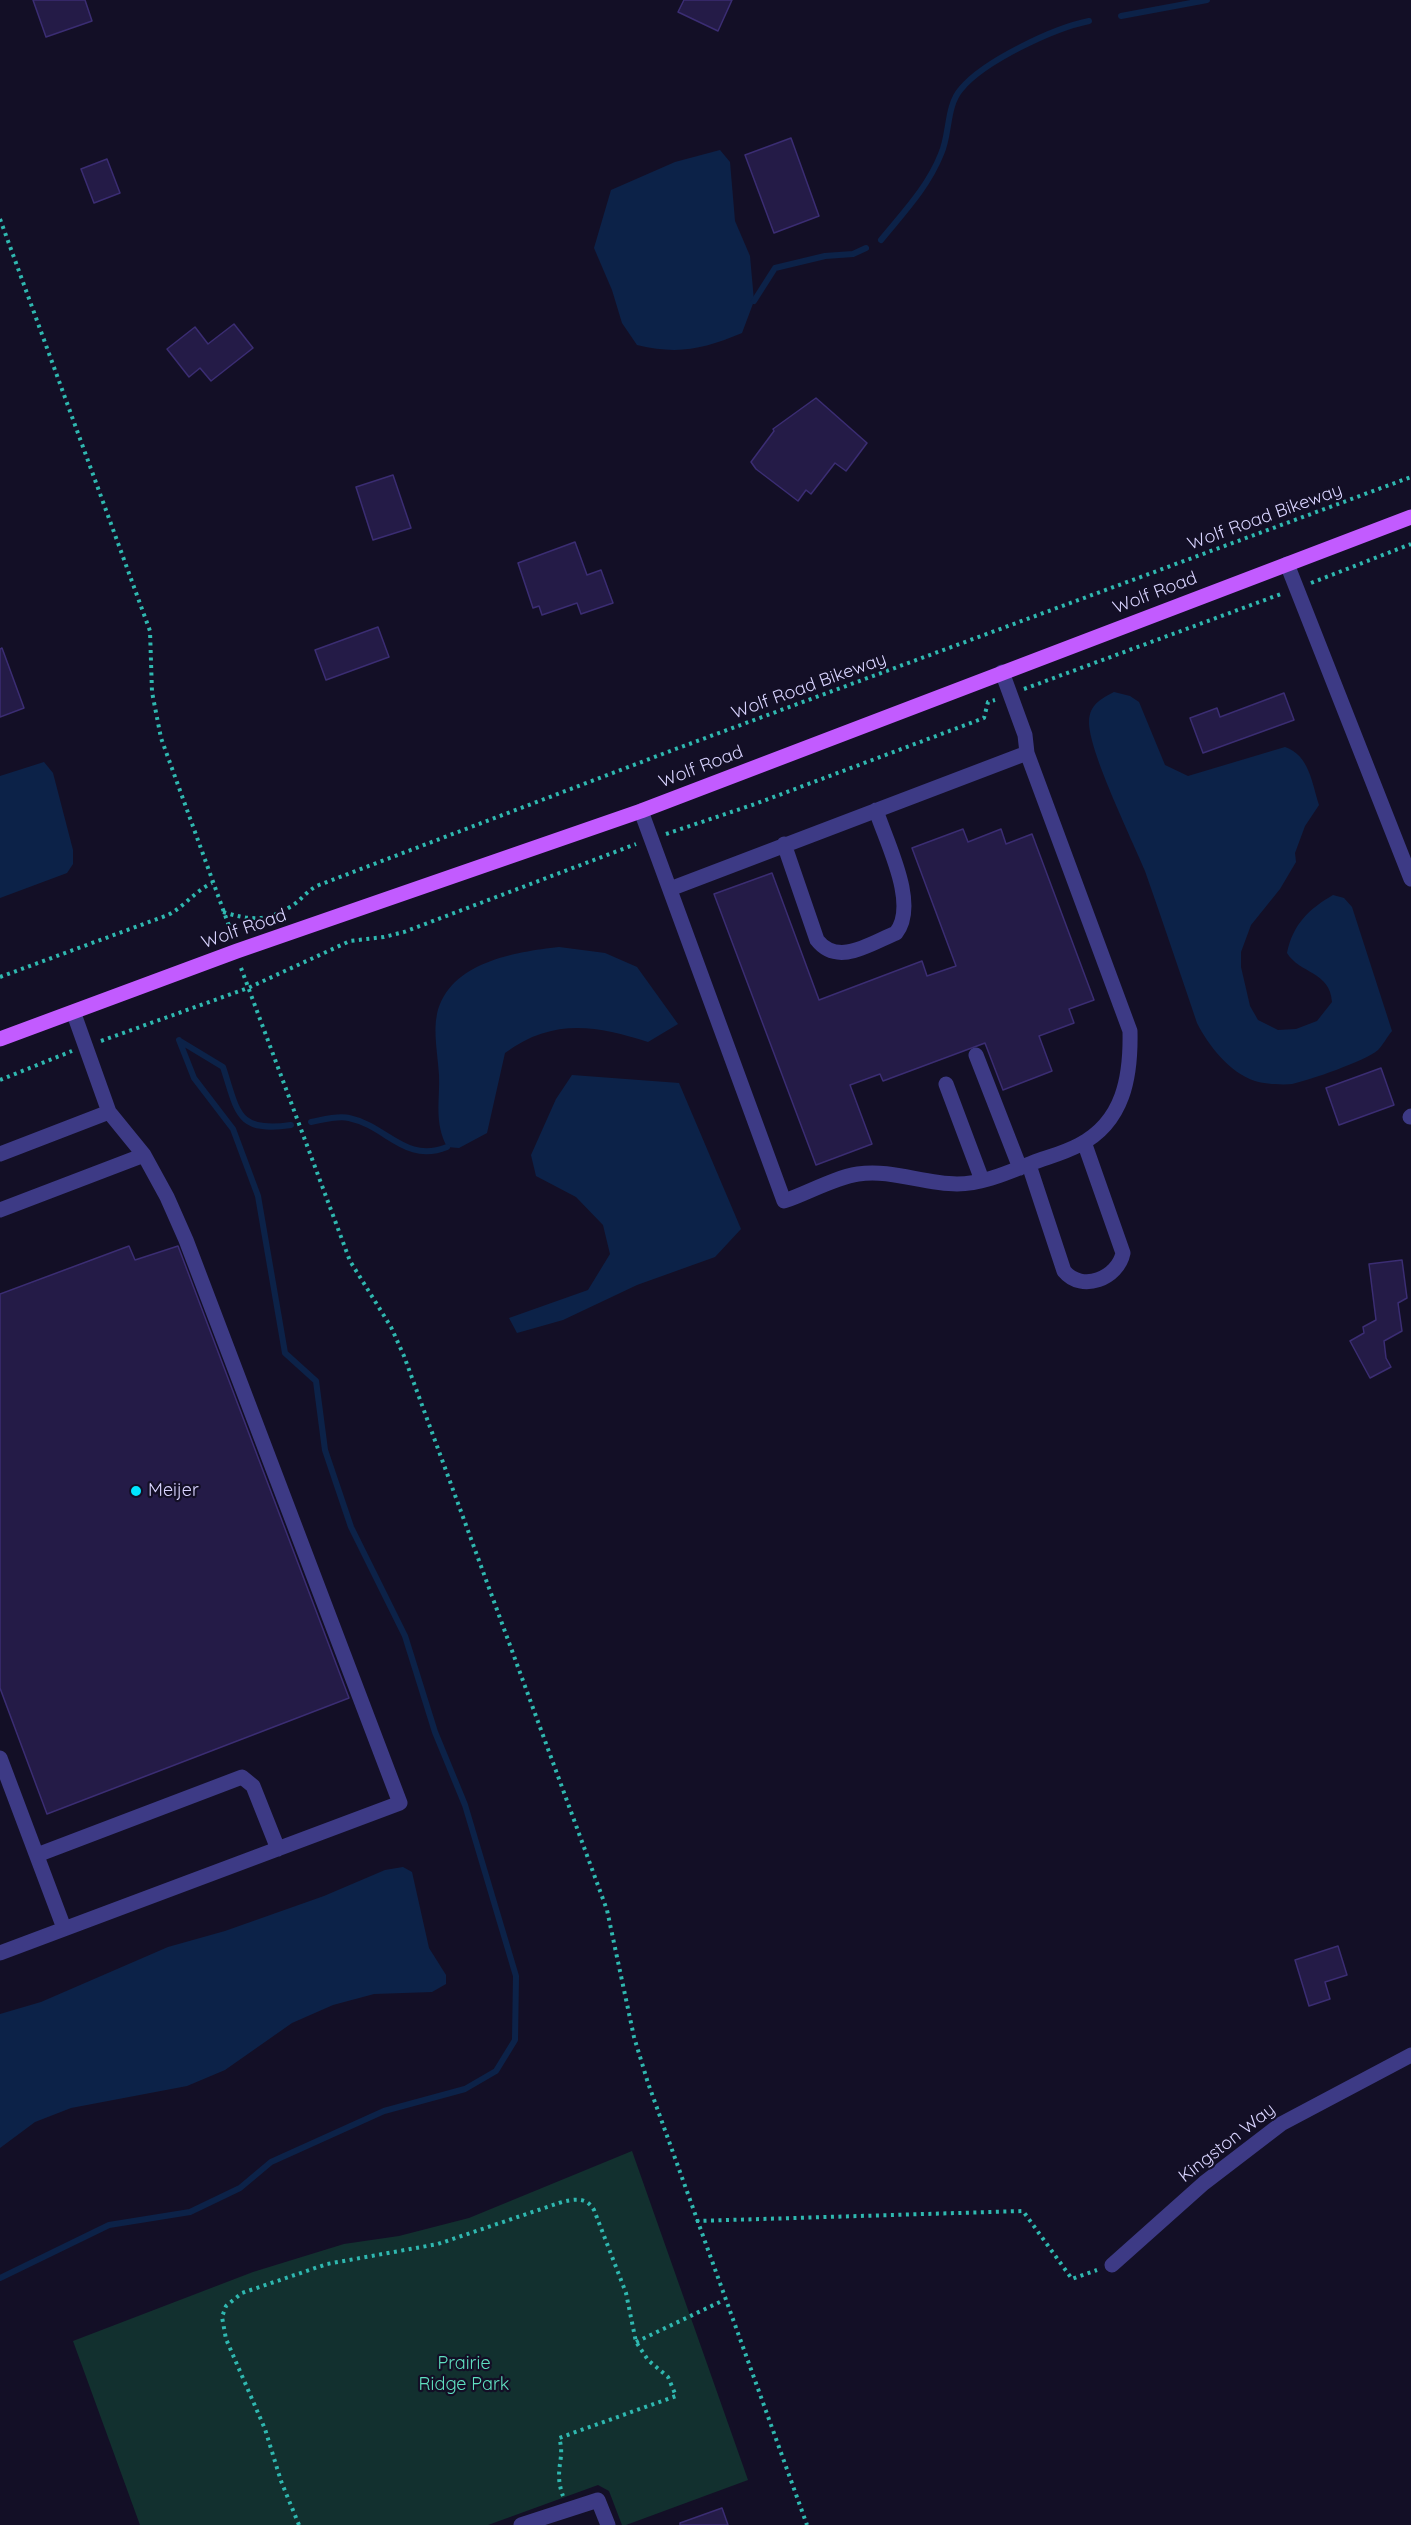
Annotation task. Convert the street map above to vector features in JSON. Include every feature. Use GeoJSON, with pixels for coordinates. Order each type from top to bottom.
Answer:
{"type":"FeatureCollection","features":[{"type":"Feature","properties":{"kind":"main road","name":"Wolf Road"},"geometry":{"type":"LineString","coordinates":[[0,1039],[74,1014],[237,951],[641,811],[1411,517]]}},
{"type":"Feature","properties":{"kind":"street"},"geometry":{"type":"LineString","coordinates":[[1287,564],[1411,879]]}},
{"type":"Feature","properties":{"kind":"street"},"geometry":{"type":"LineString","coordinates":[[641,811],[784,1201],[855,1175],[877,1173],[958,1184],[982,1180],[1024,1166],[1083,1142],[1096,1134],[1108,1119],[1126,1089],[1131,1062],[1130,1031],[1027,753],[1025,735],[1002,672]]}},
{"type":"Feature","properties":{"kind":"street"},"geometry":{"type":"LineString","coordinates":[[670,889],[1027,753]]}},
{"type":"Feature","properties":{"kind":"street"},"geometry":{"type":"LineString","coordinates":[[784,844],[817,940],[825,950],[835,954],[845,954],[896,933],[906,916],[903,892],[876,810]]}},
{"type":"Feature","properties":{"kind":"street"},"geometry":{"type":"LineString","coordinates":[[0,1953],[400,1803],[186,1240],[167,1197],[144,1155],[109,1112],[74,1014]]}},
{"type":"Feature","properties":{"kind":"street"},"geometry":{"type":"LineString","coordinates":[[976,1055],[1024,1166],[1064,1271],[1071,1279],[1088,1283],[1114,1273],[1121,1262],[1123,1253],[1083,1142]]}},
{"type":"Feature","properties":{"kind":"street"},"geometry":{"type":"LineString","coordinates":[[946,1084],[982,1180]]}},
{"type":"Feature","properties":{"kind":"street"},"geometry":{"type":"LineString","coordinates":[[0,1155],[109,1112]]}},
{"type":"Feature","properties":{"kind":"street"},"geometry":{"type":"LineString","coordinates":[[0,1210],[144,1155]]}},
{"type":"Feature","properties":{"kind":"street"},"geometry":{"type":"LineString","coordinates":[[0,1758],[64,1928]]}},
{"type":"Feature","properties":{"kind":"street"},"geometry":{"type":"LineString","coordinates":[[37,1855],[242,1777],[253,1786],[278,1849]]}},
{"type":"Feature","properties":{"kind":"street","name":"Kingston Way"},"geometry":{"type":"LineString","coordinates":[[1112,2265],[1204,2183],[1281,2124],[1411,2055]]}},
{"type":"Feature","properties":{"kind":"street"},"geometry":{"type":"LineString","coordinates":[[521,2525],[568,2507],[598,2500],[608,2525]]}},
{"type":"Feature","properties":{"kind":"path"},"geometry":{"type":"LineString","coordinates":[[0,219],[150,631],[152,692],[161,738],[222,912],[231,931]]}},
{"type":"Feature","properties":{"kind":"path","name":"Wolf Road Bikeway"},"geometry":{"type":"LineString","coordinates":[[222,912],[256,921],[291,907],[308,890],[319,885],[651,758],[1411,477]]}},
{"type":"Feature","properties":{"kind":"path"},"geometry":{"type":"LineString","coordinates":[[0,1080],[85,1046],[248,988],[351,941],[404,932],[984,718],[988,702],[1411,544]]}},
{"type":"Feature","properties":{"kind":"path"},"geometry":{"type":"LineString","coordinates":[[0,977],[168,915],[180,908],[199,889],[212,883]]}},
{"type":"Feature","properties":{"kind":"path"},"geometry":{"type":"LineString","coordinates":[[242,972],[350,1261],[391,1327],[404,1356],[607,1910],[634,2037],[724,2300],[807,2525]]}},
{"type":"Feature","properties":{"kind":"path"},"geometry":{"type":"LineString","coordinates":[[299,2525],[281,2481],[265,2429],[223,2327],[222,2317],[226,2306],[242,2293],[327,2264],[438,2244],[559,2203],[579,2199],[591,2204],[594,2210],[622,2282],[636,2342],[648,2360],[668,2377],[676,2396],[559,2438],[562,2451],[557,2478],[568,2507]]}},
{"type":"Feature","properties":{"kind":"path"},"geometry":{"type":"LineString","coordinates":[[696,2221],[1023,2211],[1071,2279],[1112,2265]]}},
{"type":"Feature","properties":{"kind":"path"},"geometry":{"type":"LineString","coordinates":[[636,2342],[724,2300]]}},
{"type":"Feature","properties":{"kind":"green space","name":"Prairie Ridge Park"},"geometry":{"type":"Polygon","coordinates":[[[632,2151],[748,2480],[626,2525],[622,2525],[609,2491],[598,2485],[488,2525],[140,2525],[73,2341],[253,2272],[344,2244],[399,2236],[469,2218],[632,2151]]]}},
{"type":"Feature","properties":{"kind":"water"},"geometry":{"type":"Polygon","coordinates":[[[720,150],[730,162],[735,221],[750,256],[754,301],[742,333],[691,349],[666,350],[637,345],[622,323],[612,290],[594,248],[611,190],[675,162],[720,150]]]}},
{"type":"Feature","properties":{"kind":"water"},"geometry":{"type":"Polygon","coordinates":[[[1114,692],[1130,696],[1139,702],[1165,765],[1188,776],[1285,747],[1299,756],[1308,771],[1319,805],[1305,826],[1295,853],[1296,862],[1280,889],[1251,925],[1241,952],[1241,967],[1250,1006],[1258,1020],[1278,1030],[1296,1029],[1317,1021],[1332,1002],[1330,992],[1320,978],[1299,965],[1287,953],[1293,934],[1309,912],[1333,895],[1344,898],[1352,907],[1392,1031],[1378,1050],[1337,1070],[1300,1082],[1268,1084],[1237,1072],[1207,1040],[1197,1023],[1145,871],[1103,773],[1091,734],[1089,721],[1094,706],[1114,692]]]}},
{"type":"Feature","properties":{"kind":"water"},"geometry":{"type":"Polygon","coordinates":[[[44,762],[53,773],[73,850],[73,864],[67,873],[0,898],[0,776],[44,762]]]}},
{"type":"Feature","properties":{"kind":"water"},"geometry":{"type":"Polygon","coordinates":[[[559,947],[605,953],[637,967],[678,1024],[648,1042],[610,1032],[575,1028],[540,1034],[523,1042],[505,1053],[487,1133],[459,1148],[447,1147],[440,1129],[438,1111],[439,1075],[436,1036],[437,1014],[444,996],[455,982],[469,971],[486,963],[523,952],[559,947]]]}},
{"type":"Feature","properties":{"kind":"water"},"geometry":{"type":"Polygon","coordinates":[[[572,1075],[679,1083],[741,1229],[715,1257],[637,1285],[563,1320],[517,1333],[509,1318],[588,1290],[610,1254],[603,1225],[576,1197],[536,1176],[531,1155],[556,1099],[572,1075]]]}},
{"type":"Feature","properties":{"kind":"water"},"geometry":{"type":"Polygon","coordinates":[[[403,1867],[412,1872],[429,1948],[446,1975],[446,1984],[432,1992],[374,1994],[333,2005],[292,2023],[225,2070],[187,2086],[71,2108],[35,2122],[0,2148],[0,2014],[41,2002],[168,1947],[225,1931],[324,1896],[385,1870],[403,1867]]]}},
{"type":"Feature","properties":{"kind":"building"},"geometry":{"type":"Polygon","coordinates":[[[33,0],[85,0],[92,21],[46,37],[33,0]]]}},
{"type":"Feature","properties":{"kind":"building"},"geometry":{"type":"Polygon","coordinates":[[[684,0],[732,0],[718,31],[678,12],[684,0]]]}},
{"type":"Feature","properties":{"kind":"building"},"geometry":{"type":"Polygon","coordinates":[[[791,138],[819,216],[774,233],[745,155],[791,138]]]}},
{"type":"Feature","properties":{"kind":"building"},"geometry":{"type":"Polygon","coordinates":[[[107,159],[120,193],[94,203],[81,169],[107,159]]]}},
{"type":"Feature","properties":{"kind":"building"},"geometry":{"type":"Polygon","coordinates":[[[234,324],[253,348],[211,381],[200,368],[189,377],[167,349],[195,327],[208,344],[234,324]]]}},
{"type":"Feature","properties":{"kind":"building"},"geometry":{"type":"Polygon","coordinates":[[[816,398],[867,443],[846,471],[835,463],[811,494],[806,490],[798,501],[756,469],[751,462],[774,431],[773,429],[816,398]]]}},
{"type":"Feature","properties":{"kind":"building"},"geometry":{"type":"Polygon","coordinates":[[[393,475],[411,528],[373,540],[356,487],[393,475]]]}},
{"type":"Feature","properties":{"kind":"building"},"geometry":{"type":"Polygon","coordinates":[[[575,542],[587,575],[601,570],[613,603],[581,614],[577,603],[542,615],[539,606],[533,608],[518,563],[575,542]]]}},
{"type":"Feature","properties":{"kind":"building"},"geometry":{"type":"Polygon","coordinates":[[[378,627],[389,657],[326,680],[315,650],[378,627]]]}},
{"type":"Feature","properties":{"kind":"building"},"geometry":{"type":"Polygon","coordinates":[[[2,648],[24,708],[0,717],[0,649],[2,648]]]}},
{"type":"Feature","properties":{"kind":"building"},"geometry":{"type":"Polygon","coordinates":[[[1284,693],[1294,720],[1203,753],[1190,718],[1217,708],[1220,717],[1284,693]]]}},
{"type":"Feature","properties":{"kind":"building"},"geometry":{"type":"Polygon","coordinates":[[[963,829],[968,842],[1001,829],[1006,844],[1032,834],[1094,1000],[1069,1009],[1074,1023],[1039,1036],[1052,1071],[1003,1090],[985,1043],[883,1081],[880,1074],[850,1085],[872,1144],[816,1165],[714,894],[772,873],[819,1000],[922,961],[927,976],[956,966],[912,848],[963,829]]]}},
{"type":"Feature","properties":{"kind":"building"},"geometry":{"type":"Polygon","coordinates":[[[1381,1068],[1394,1105],[1339,1125],[1326,1088],[1381,1068]]]}},
{"type":"Feature","properties":{"kind":"building","name":"Meijer"},"geometry":{"type":"Polygon","coordinates":[[[129,1246],[135,1260],[178,1246],[349,1698],[47,1814],[0,1688],[0,1294],[129,1246]]]}},
{"type":"Feature","properties":{"kind":"building"},"geometry":{"type":"Polygon","coordinates":[[[1402,1260],[1407,1298],[1398,1303],[1402,1331],[1384,1341],[1386,1358],[1391,1367],[1370,1378],[1350,1341],[1364,1333],[1363,1327],[1376,1320],[1369,1264],[1402,1260]]]}},
{"type":"Feature","properties":{"kind":"building"},"geometry":{"type":"Polygon","coordinates":[[[1338,1946],[1347,1975],[1325,1982],[1330,1999],[1309,2006],[1295,1960],[1338,1946]]]}},
{"type":"Feature","properties":{"kind":"building"},"geometry":{"type":"Polygon","coordinates":[[[722,2508],[728,2525],[680,2525],[680,2523],[722,2508]]]}},
{"type":"Feature","properties":{"kind":"waterway"},"geometry":{"type":"LineString","coordinates":[[1121,16],[1207,0]]}},
{"type":"Feature","properties":{"kind":"waterway"},"geometry":{"type":"LineString","coordinates":[[881,240],[914,199],[936,166],[944,146],[950,112],[961,89],[986,68],[1020,47],[1057,31],[1089,21]]}},
{"type":"Feature","properties":{"kind":"waterway"},"geometry":{"type":"LineString","coordinates":[[754,301],[775,268],[825,256],[853,254],[866,248]]}},
{"type":"Feature","properties":{"kind":"waterway"},"geometry":{"type":"LineString","coordinates":[[0,2278],[109,2225],[190,2212],[240,2188],[271,2162],[384,2111],[465,2089],[496,2071],[515,2040],[516,1976],[465,1805],[435,1732],[405,1636],[351,1527],[325,1450],[316,1381],[285,1353],[258,1196],[233,1129],[194,1078],[179,1040]]}},
{"type":"Feature","properties":{"kind":"waterway"},"geometry":{"type":"LineString","coordinates":[[180,1041],[223,1067],[237,1107],[249,1122],[259,1126],[291,1125]]}},
{"type":"Feature","properties":{"kind":"waterway"},"geometry":{"type":"LineString","coordinates":[[311,1122],[345,1117],[362,1122],[396,1142],[419,1151],[432,1151],[447,1147]]}},
{"type":"Feature","properties":{"kind":"place","name":"Meijer"},"geometry":{"type":"Point","coordinates":[136,1491]}}]}
